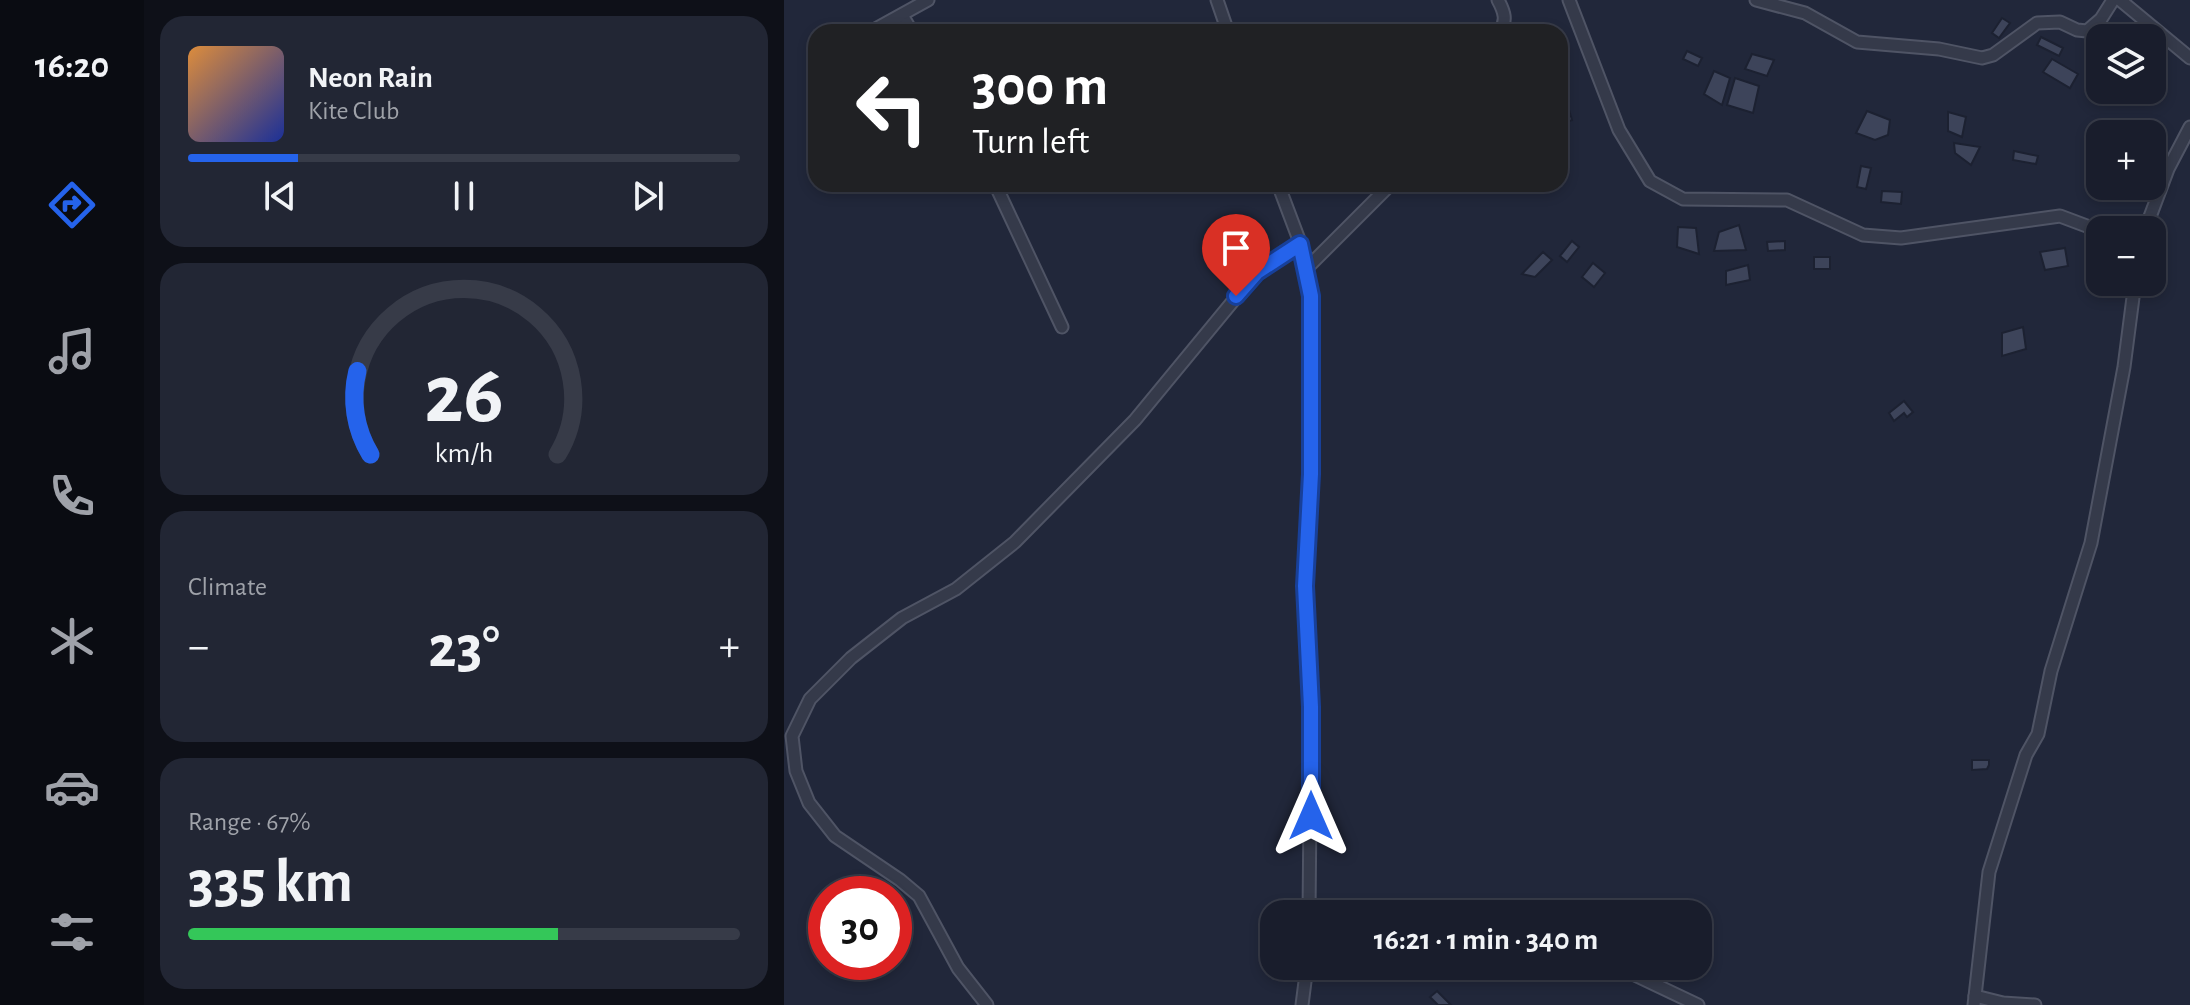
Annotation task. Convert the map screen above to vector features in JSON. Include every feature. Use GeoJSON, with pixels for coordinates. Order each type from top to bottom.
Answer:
{"type":"FeatureCollection","features":[{"type":"Feature","properties":{"kind":"street"},"geometry":{"type":"LineString","coordinates":[[885,24],[928,0]]}},
{"type":"Feature","properties":{"kind":"street"},"geometry":{"type":"LineString","coordinates":[[1217,0],[1225,24]]}},
{"type":"Feature","properties":{"kind":"street"},"geometry":{"type":"LineString","coordinates":[[1498,0],[1504,11],[1505,24]]}},
{"type":"Feature","properties":{"kind":"street"},"geometry":{"type":"LineString","coordinates":[[1569,0],[1619,130],[1650,181],[1683,199],[1787,200],[1813,210],[1837,226],[1879,238],[1901,238],[2060,216],[2086,226]]}},
{"type":"Feature","properties":{"kind":"street"},"geometry":{"type":"LineString","coordinates":[[1756,0],[1805,13],[1857,42],[1939,49],[1982,58],[1993,55],[2037,23],[2060,22],[2087,31],[2101,19],[2113,0]]}},
{"type":"Feature","properties":{"kind":"street"},"geometry":{"type":"LineString","coordinates":[[2120,0],[2190,58]]}},
{"type":"Feature","properties":{"kind":"street"},"geometry":{"type":"LineString","coordinates":[[902,15],[907,24]]}},
{"type":"Feature","properties":{"kind":"street"},"geometry":{"type":"LineString","coordinates":[[2150,216],[2168,169],[2190,127]]}},
{"type":"Feature","properties":{"kind":"street"},"geometry":{"type":"LineString","coordinates":[[999,192],[1062,327]]}},
{"type":"Feature","properties":{"kind":"street"},"geometry":{"type":"LineString","coordinates":[[1281,192],[1300,244],[1311,296],[1311,474],[1305,586],[1311,707],[1309,900]]}},
{"type":"Feature","properties":{"kind":"street"},"geometry":{"type":"LineString","coordinates":[[1306,269],[1383,192]]}},
{"type":"Feature","properties":{"kind":"street"},"geometry":{"type":"LineString","coordinates":[[987,1005],[958,968],[919,896],[835,836],[809,803],[796,771],[792,736],[810,699],[851,658],[902,618],[956,589],[1015,542],[1135,420],[1257,272],[1300,244]]}},
{"type":"Feature","properties":{"kind":"street"},"geometry":{"type":"LineString","coordinates":[[2035,1005],[1975,1000],[1987,888],[1998,837],[2026,755],[2038,734],[2051,671],[2091,543],[2124,367],[2133,296]]}},
{"type":"Feature","properties":{"kind":"street"},"geometry":{"type":"LineString","coordinates":[[1302,1005],[1307,980]]}},
{"type":"Feature","properties":{"kind":"street"},"geometry":{"type":"LineString","coordinates":[[1645,980],[1698,1005]]}},
{"type":"Feature","properties":{"kind":"building"},"geometry":{"type":"Polygon","coordinates":[[[2002,18],[2010,23],[1999,38],[1992,33],[2002,18]]]}},
{"type":"Feature","properties":{"kind":"building"},"geometry":{"type":"Polygon","coordinates":[[[2041,37],[2063,48],[2059,56],[2037,45],[2041,37]]]}},
{"type":"Feature","properties":{"kind":"building"},"geometry":{"type":"Polygon","coordinates":[[[1687,51],[1702,58],[1698,66],[1683,59],[1687,51]]]}},
{"type":"Feature","properties":{"kind":"building"},"geometry":{"type":"Polygon","coordinates":[[[1752,54],[1774,60],[1767,76],[1745,69],[1752,54]]]}},
{"type":"Feature","properties":{"kind":"building"},"geometry":{"type":"Polygon","coordinates":[[[2052,59],[2078,74],[2070,88],[2043,72],[2052,59]]]}},
{"type":"Feature","properties":{"kind":"building"},"geometry":{"type":"Polygon","coordinates":[[[1714,71],[1730,78],[1722,105],[1704,94],[1714,71]]]}},
{"type":"Feature","properties":{"kind":"building"},"geometry":{"type":"Polygon","coordinates":[[[1735,78],[1759,86],[1753,113],[1727,105],[1735,78]]]}},
{"type":"Feature","properties":{"kind":"building"},"geometry":{"type":"Polygon","coordinates":[[[1867,111],[1890,120],[1888,135],[1875,140],[1856,133],[1867,111]]]}},
{"type":"Feature","properties":{"kind":"building"},"geometry":{"type":"Polygon","coordinates":[[[1948,112],[1966,117],[1962,137],[1948,131],[1948,112]]]}},
{"type":"Feature","properties":{"kind":"building"},"geometry":{"type":"Polygon","coordinates":[[[1954,143],[1980,147],[1971,165],[1955,153],[1954,143]]]}},
{"type":"Feature","properties":{"kind":"building"},"geometry":{"type":"Polygon","coordinates":[[[2014,151],[2038,156],[2036,164],[2013,160],[2014,151]]]}},
{"type":"Feature","properties":{"kind":"building"},"geometry":{"type":"Polygon","coordinates":[[[1861,166],[1871,168],[1866,189],[1857,187],[1861,166]]]}},
{"type":"Feature","properties":{"kind":"building"},"geometry":{"type":"Polygon","coordinates":[[[1882,191],[1902,192],[1901,204],[1881,202],[1882,191]]]}},
{"type":"Feature","properties":{"kind":"building"},"geometry":{"type":"Polygon","coordinates":[[[1739,225],[1746,250],[1714,251],[1719,232],[1739,225]]]}},
{"type":"Feature","properties":{"kind":"building"},"geometry":{"type":"Polygon","coordinates":[[[1678,227],[1696,228],[1699,254],[1677,247],[1678,227]]]}},
{"type":"Feature","properties":{"kind":"building"},"geometry":{"type":"Polygon","coordinates":[[[1572,241],[1579,247],[1567,262],[1560,256],[1572,241]]]}},
{"type":"Feature","properties":{"kind":"building"},"geometry":{"type":"Polygon","coordinates":[[[1785,241],[1785,250],[1768,251],[1767,242],[1785,241]]]}},
{"type":"Feature","properties":{"kind":"building"},"geometry":{"type":"Polygon","coordinates":[[[2065,248],[2068,266],[2045,270],[2040,252],[2065,248]]]}},
{"type":"Feature","properties":{"kind":"building"},"geometry":{"type":"Polygon","coordinates":[[[1543,252],[1552,260],[1535,277],[1522,274],[1543,252]]]}},
{"type":"Feature","properties":{"kind":"building"},"geometry":{"type":"Polygon","coordinates":[[[1814,257],[1830,257],[1830,269],[1814,269],[1814,257]]]}},
{"type":"Feature","properties":{"kind":"building"},"geometry":{"type":"Polygon","coordinates":[[[1593,263],[1605,273],[1594,287],[1582,277],[1593,263]]]}},
{"type":"Feature","properties":{"kind":"building"},"geometry":{"type":"Polygon","coordinates":[[[1748,265],[1750,280],[1726,285],[1726,271],[1748,265]]]}},
{"type":"Feature","properties":{"kind":"building"},"geometry":{"type":"Polygon","coordinates":[[[2023,327],[2026,349],[2002,356],[2002,333],[2023,327]]]}},
{"type":"Feature","properties":{"kind":"building"},"geometry":{"type":"Polygon","coordinates":[[[1904,401],[1913,412],[1907,417],[1904,413],[1894,421],[1889,413],[1904,401]]]}},
{"type":"Feature","properties":{"kind":"building"},"geometry":{"type":"Polygon","coordinates":[[[1972,760],[1989,760],[1989,765],[1987,769],[1972,770],[1972,760]]]}},
{"type":"Feature","properties":{"kind":"building"},"geometry":{"type":"Polygon","coordinates":[[[1437,991],[1451,1005],[1438,1005],[1430,997],[1437,991]]]}},
{"type":"Feature","properties":{"kind":"route"},"geometry":{"type":"LineString","coordinates":[[1236,296],[1257,272],[1300,244],[1311,296],[1311,474],[1305,586],[1311,707],[1311,816]]}}]}
